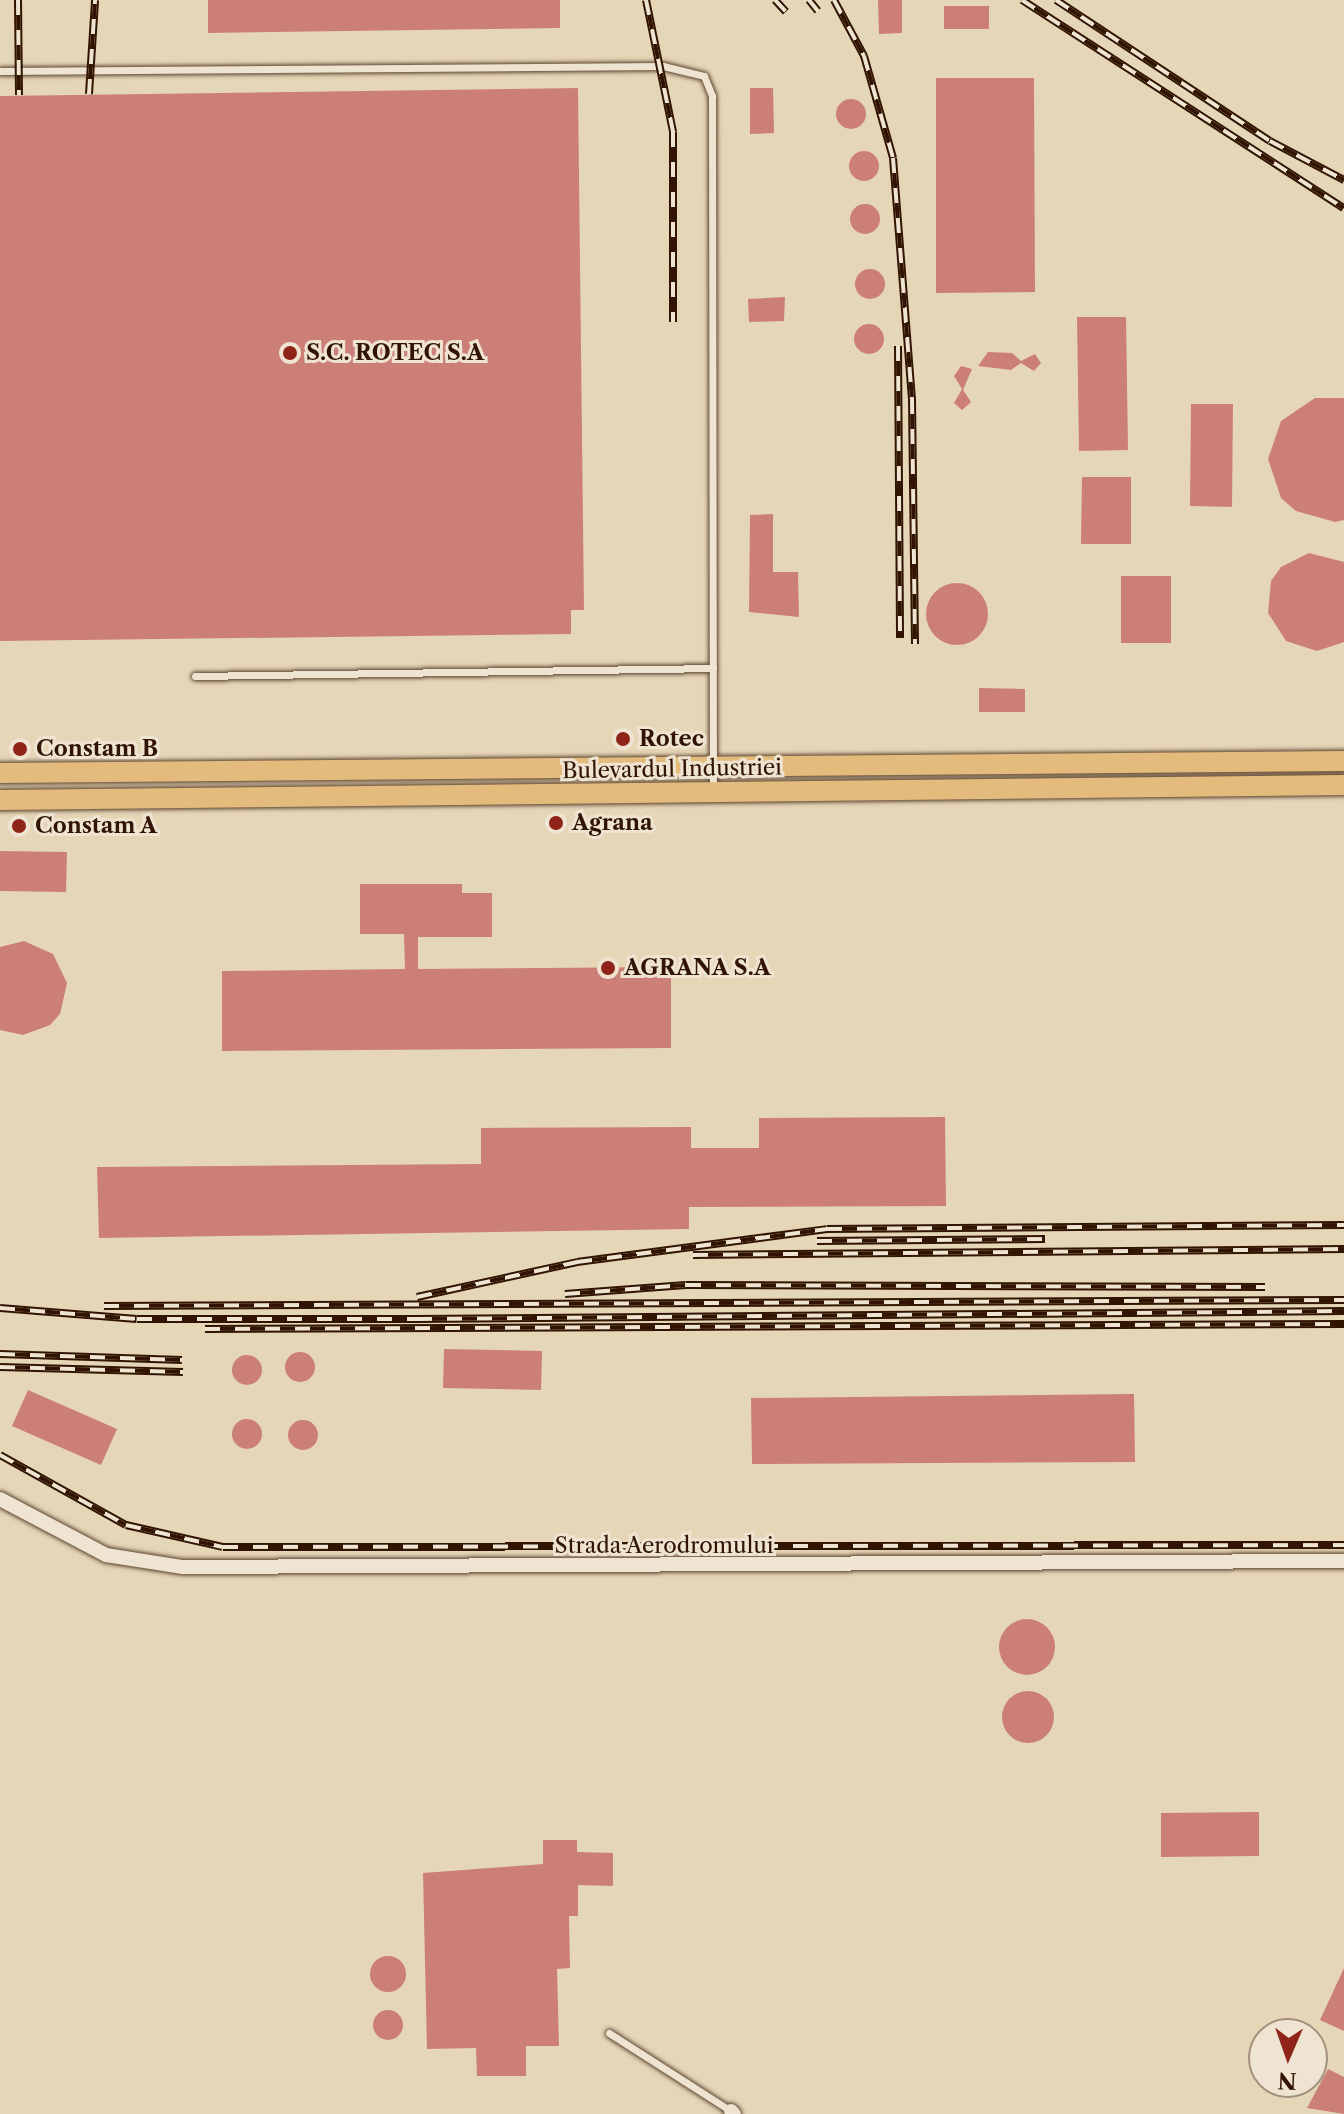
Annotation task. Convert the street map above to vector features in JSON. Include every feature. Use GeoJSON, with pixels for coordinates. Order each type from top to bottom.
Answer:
{"type":"FeatureCollection","features":[{"type":"Feature","properties":{"kind":"main road","name":"Bulevardul Industriei"},"geometry":{"type":"LineString","coordinates":[[0,773],[1344,761]]}},
{"type":"Feature","properties":{"kind":"main road","name":"Bulevardul Industriei"},"geometry":{"type":"LineString","coordinates":[[0,800],[1344,785]]}},
{"type":"Feature","properties":{"kind":"street","name":"Strada Aerodromului"},"geometry":{"type":"LineString","coordinates":[[0,1499],[106,1555],[183,1567],[1344,1561]]}},
{"type":"Feature","properties":{"kind":"lane"},"geometry":{"type":"LineString","coordinates":[[0,71],[663,66],[704,76],[712,96],[713,792]]}},
{"type":"Feature","properties":{"kind":"lane"},"geometry":{"type":"LineString","coordinates":[[195,676],[713,668]]}},
{"type":"Feature","properties":{"kind":"lane"},"geometry":{"type":"LineString","coordinates":[[609,2033],[732,2113]]}},
{"type":"Feature","properties":{"kind":"building"},"geometry":{"type":"Polygon","coordinates":[[[208,0],[560,0],[560,28],[208,33],[208,0]]]}},
{"type":"Feature","properties":{"kind":"building"},"geometry":{"type":"Polygon","coordinates":[[[878,0],[902,0],[902,33],[879,34],[878,0]]]}},
{"type":"Feature","properties":{"kind":"building"},"geometry":{"type":"Polygon","coordinates":[[[944,6],[989,6],[989,29],[944,29],[944,6]]]}},
{"type":"Feature","properties":{"kind":"building"},"geometry":{"type":"Polygon","coordinates":[[[936,78],[1034,78],[1035,292],[936,293],[936,78]]]}},
{"type":"Feature","properties":{"kind":"building","name":"S.C. ROTEC S.A"},"geometry":{"type":"Polygon","coordinates":[[[578,88],[584,610],[571,610],[571,634],[0,641],[0,96],[578,88]]]}},
{"type":"Feature","properties":{"kind":"building"},"geometry":{"type":"Polygon","coordinates":[[[750,88],[773,88],[774,133],[750,134],[750,88]]]}},
{"type":"Feature","properties":{"kind":"building"},"geometry":{"type":"Polygon","coordinates":[[[851,99],[862,103],[866,114],[862,125],[851,129],[840,125],[836,114],[840,103],[851,99]]]}},
{"type":"Feature","properties":{"kind":"building"},"geometry":{"type":"Polygon","coordinates":[[[864,151],[875,155],[879,166],[875,177],[864,181],[853,177],[849,166],[853,155],[864,151]]]}},
{"type":"Feature","properties":{"kind":"building"},"geometry":{"type":"Polygon","coordinates":[[[865,204],[876,208],[880,219],[876,230],[865,234],[854,230],[850,219],[854,208],[865,204]]]}},
{"type":"Feature","properties":{"kind":"building"},"geometry":{"type":"Polygon","coordinates":[[[870,269],[881,273],[885,284],[881,295],[870,299],[859,295],[855,284],[859,273],[870,269]]]}},
{"type":"Feature","properties":{"kind":"building"},"geometry":{"type":"Polygon","coordinates":[[[785,297],[784,321],[749,322],[748,299],[785,297]]]}},
{"type":"Feature","properties":{"kind":"building"},"geometry":{"type":"Polygon","coordinates":[[[1077,317],[1126,317],[1128,450],[1079,451],[1077,317]]]}},
{"type":"Feature","properties":{"kind":"building"},"geometry":{"type":"Polygon","coordinates":[[[869,324],[880,328],[884,339],[880,350],[869,354],[858,350],[854,339],[858,328],[869,324]]]}},
{"type":"Feature","properties":{"kind":"building"},"geometry":{"type":"Polygon","coordinates":[[[988,352],[1012,353],[1021,361],[1035,354],[1041,363],[1034,371],[1021,363],[1011,370],[978,366],[988,352]]]}},
{"type":"Feature","properties":{"kind":"building"},"geometry":{"type":"Polygon","coordinates":[[[961,366],[972,369],[963,390],[971,402],[962,410],[954,403],[962,389],[954,376],[961,366]]]}},
{"type":"Feature","properties":{"kind":"building"},"geometry":{"type":"Polygon","coordinates":[[[1315,398],[1344,398],[1344,520],[1335,522],[1296,511],[1281,498],[1268,459],[1281,421],[1315,398]]]}},
{"type":"Feature","properties":{"kind":"building"},"geometry":{"type":"Polygon","coordinates":[[[1191,404],[1233,404],[1232,507],[1190,506],[1191,404]]]}},
{"type":"Feature","properties":{"kind":"building"},"geometry":{"type":"Polygon","coordinates":[[[1082,477],[1131,477],[1131,544],[1081,544],[1082,477]]]}},
{"type":"Feature","properties":{"kind":"building"},"geometry":{"type":"Polygon","coordinates":[[[773,514],[773,572],[798,572],[799,617],[749,612],[750,515],[773,514]]]}},
{"type":"Feature","properties":{"kind":"building"},"geometry":{"type":"Polygon","coordinates":[[[1309,553],[1344,562],[1344,642],[1317,651],[1286,641],[1268,613],[1271,581],[1281,567],[1309,553]]]}},
{"type":"Feature","properties":{"kind":"building"},"geometry":{"type":"Polygon","coordinates":[[[1121,576],[1171,576],[1171,643],[1121,643],[1121,576]]]}},
{"type":"Feature","properties":{"kind":"building"},"geometry":{"type":"Polygon","coordinates":[[[957,583],[969,585],[979,592],[986,602],[986,626],[979,636],[969,643],[957,645],[945,643],[935,636],[928,626],[926,614],[928,602],[935,592],[945,585],[957,583]]]}},
{"type":"Feature","properties":{"kind":"building"},"geometry":{"type":"Polygon","coordinates":[[[979,688],[1025,689],[1025,712],[979,712],[979,688]]]}},
{"type":"Feature","properties":{"kind":"building"},"geometry":{"type":"Polygon","coordinates":[[[0,851],[67,852],[66,892],[0,891],[0,851]]]}},
{"type":"Feature","properties":{"kind":"building","name":"AGRANA S.A"},"geometry":{"type":"Polygon","coordinates":[[[360,884],[462,884],[462,893],[492,893],[492,937],[418,937],[418,969],[671,967],[671,1048],[222,1051],[222,971],[405,969],[404,934],[360,934],[360,884]]]}},
{"type":"Feature","properties":{"kind":"building"},"geometry":{"type":"Polygon","coordinates":[[[24,941],[53,954],[67,983],[60,1014],[50,1025],[23,1035],[0,1030],[0,947],[24,941]]]}},
{"type":"Feature","properties":{"kind":"building"},"geometry":{"type":"Polygon","coordinates":[[[945,1117],[946,1206],[689,1207],[689,1229],[99,1238],[97,1167],[481,1164],[481,1128],[691,1127],[691,1148],[759,1148],[759,1118],[945,1117]]]}},
{"type":"Feature","properties":{"kind":"building"},"geometry":{"type":"Polygon","coordinates":[[[444,1349],[542,1351],[541,1390],[443,1388],[444,1349]]]}},
{"type":"Feature","properties":{"kind":"building"},"geometry":{"type":"Polygon","coordinates":[[[300,1352],[311,1356],[315,1367],[311,1378],[300,1382],[289,1378],[285,1367],[289,1356],[300,1352]]]}},
{"type":"Feature","properties":{"kind":"building"},"geometry":{"type":"Polygon","coordinates":[[[247,1355],[258,1359],[262,1370],[258,1381],[247,1385],[236,1381],[232,1370],[236,1359],[247,1355]]]}},
{"type":"Feature","properties":{"kind":"building"},"geometry":{"type":"Polygon","coordinates":[[[28,1390],[117,1429],[101,1465],[12,1426],[28,1390]]]}},
{"type":"Feature","properties":{"kind":"building"},"geometry":{"type":"Polygon","coordinates":[[[1134,1394],[1135,1462],[752,1464],[751,1398],[1134,1394]]]}},
{"type":"Feature","properties":{"kind":"building"},"geometry":{"type":"Polygon","coordinates":[[[247,1419],[258,1423],[262,1434],[258,1445],[247,1449],[236,1445],[232,1434],[236,1423],[247,1419]]]}},
{"type":"Feature","properties":{"kind":"building"},"geometry":{"type":"Polygon","coordinates":[[[303,1420],[314,1424],[318,1435],[314,1446],[303,1450],[292,1446],[288,1435],[292,1424],[303,1420]]]}},
{"type":"Feature","properties":{"kind":"building"},"geometry":{"type":"Polygon","coordinates":[[[1027,1619],[1047,1627],[1055,1647],[1047,1667],[1027,1675],[1007,1667],[999,1647],[1007,1627],[1027,1619]]]}},
{"type":"Feature","properties":{"kind":"building"},"geometry":{"type":"Polygon","coordinates":[[[1028,1691],[1046,1699],[1054,1717],[1046,1735],[1028,1743],[1010,1735],[1002,1717],[1010,1699],[1028,1691]]]}},
{"type":"Feature","properties":{"kind":"building"},"geometry":{"type":"Polygon","coordinates":[[[1259,1812],[1259,1856],[1161,1857],[1161,1813],[1259,1812]]]}},
{"type":"Feature","properties":{"kind":"building"},"geometry":{"type":"Polygon","coordinates":[[[543,1840],[577,1840],[577,1852],[613,1853],[613,1886],[578,1885],[578,1916],[569,1916],[570,1968],[557,1969],[559,2046],[526,2046],[526,2076],[477,2076],[476,2048],[427,2049],[423,1873],[543,1864],[543,1840]]]}},
{"type":"Feature","properties":{"kind":"building"},"geometry":{"type":"Polygon","coordinates":[[[388,1956],[401,1961],[406,1974],[401,1987],[388,1992],[375,1987],[370,1974],[375,1961],[388,1956]]]}},
{"type":"Feature","properties":{"kind":"building"},"geometry":{"type":"Polygon","coordinates":[[[1344,1968],[1344,2031],[1328,2024],[1328,2018],[1321,2018],[1344,1968]]]}},
{"type":"Feature","properties":{"kind":"building"},"geometry":{"type":"Polygon","coordinates":[[[388,2010],[399,2014],[403,2025],[399,2036],[388,2040],[377,2036],[373,2025],[377,2014],[388,2010]]]}},
{"type":"Feature","properties":{"kind":"building"},"geometry":{"type":"Polygon","coordinates":[[[1328,2069],[1344,2077],[1344,2114],[1307,2108],[1312,2098],[1328,2098],[1328,2069]]]}},
{"type":"Feature","properties":{"kind":"railway"},"geometry":{"type":"LineString","coordinates":[[18,0],[19,95]]}},
{"type":"Feature","properties":{"kind":"railway"},"geometry":{"type":"LineString","coordinates":[[89,94],[95,0]]}},
{"type":"Feature","properties":{"kind":"railway"},"geometry":{"type":"LineString","coordinates":[[646,0],[673,132],[673,322]]}},
{"type":"Feature","properties":{"kind":"railway"},"geometry":{"type":"LineString","coordinates":[[775,0],[786,12]]}},
{"type":"Feature","properties":{"kind":"railway"},"geometry":{"type":"LineString","coordinates":[[809,0],[818,11]]}},
{"type":"Feature","properties":{"kind":"railway"},"geometry":{"type":"LineString","coordinates":[[834,0],[864,56],[893,158],[912,399],[915,644]]}},
{"type":"Feature","properties":{"kind":"railway"},"geometry":{"type":"LineString","coordinates":[[1022,0],[1344,208]]}},
{"type":"Feature","properties":{"kind":"railway"},"geometry":{"type":"LineString","coordinates":[[1056,0],[1270,141],[1344,180]]}},
{"type":"Feature","properties":{"kind":"railway"},"geometry":{"type":"LineString","coordinates":[[898,346],[900,638]]}},
{"type":"Feature","properties":{"kind":"railway"},"geometry":{"type":"LineString","coordinates":[[417,1297],[577,1262],[827,1229],[1344,1225]]}},
{"type":"Feature","properties":{"kind":"railway"},"geometry":{"type":"LineString","coordinates":[[817,1241],[1045,1239]]}},
{"type":"Feature","properties":{"kind":"railway"},"geometry":{"type":"LineString","coordinates":[[693,1255],[1344,1249]]}},
{"type":"Feature","properties":{"kind":"railway"},"geometry":{"type":"LineString","coordinates":[[565,1294],[686,1285],[1265,1287]]}},
{"type":"Feature","properties":{"kind":"railway"},"geometry":{"type":"LineString","coordinates":[[104,1306],[1344,1300]]}},
{"type":"Feature","properties":{"kind":"railway"},"geometry":{"type":"LineString","coordinates":[[0,1308],[137,1319],[1344,1311]]}},
{"type":"Feature","properties":{"kind":"railway"},"geometry":{"type":"LineString","coordinates":[[205,1329],[1344,1324]]}},
{"type":"Feature","properties":{"kind":"railway"},"geometry":{"type":"LineString","coordinates":[[0,1354],[182,1360]]}},
{"type":"Feature","properties":{"kind":"railway"},"geometry":{"type":"LineString","coordinates":[[0,1367],[183,1372]]}},
{"type":"Feature","properties":{"kind":"railway"},"geometry":{"type":"LineString","coordinates":[[0,1455],[126,1525],[223,1547],[1344,1545]]}},
{"type":"Feature","properties":{"kind":"place","name":"S.C. ROTEC S.A"},"geometry":{"type":"Point","coordinates":[290,353]}},
{"type":"Feature","properties":{"kind":"place","name":"Rotec"},"geometry":{"type":"Point","coordinates":[623,739]}},
{"type":"Feature","properties":{"kind":"place","name":"Constam B"},"geometry":{"type":"Point","coordinates":[20,749]}},
{"type":"Feature","properties":{"kind":"place","name":"Agrana"},"geometry":{"type":"Point","coordinates":[556,823]}},
{"type":"Feature","properties":{"kind":"place","name":"Constam A"},"geometry":{"type":"Point","coordinates":[19,826]}},
{"type":"Feature","properties":{"kind":"place","name":"AGRANA S.A"},"geometry":{"type":"Point","coordinates":[608,968]}}]}
